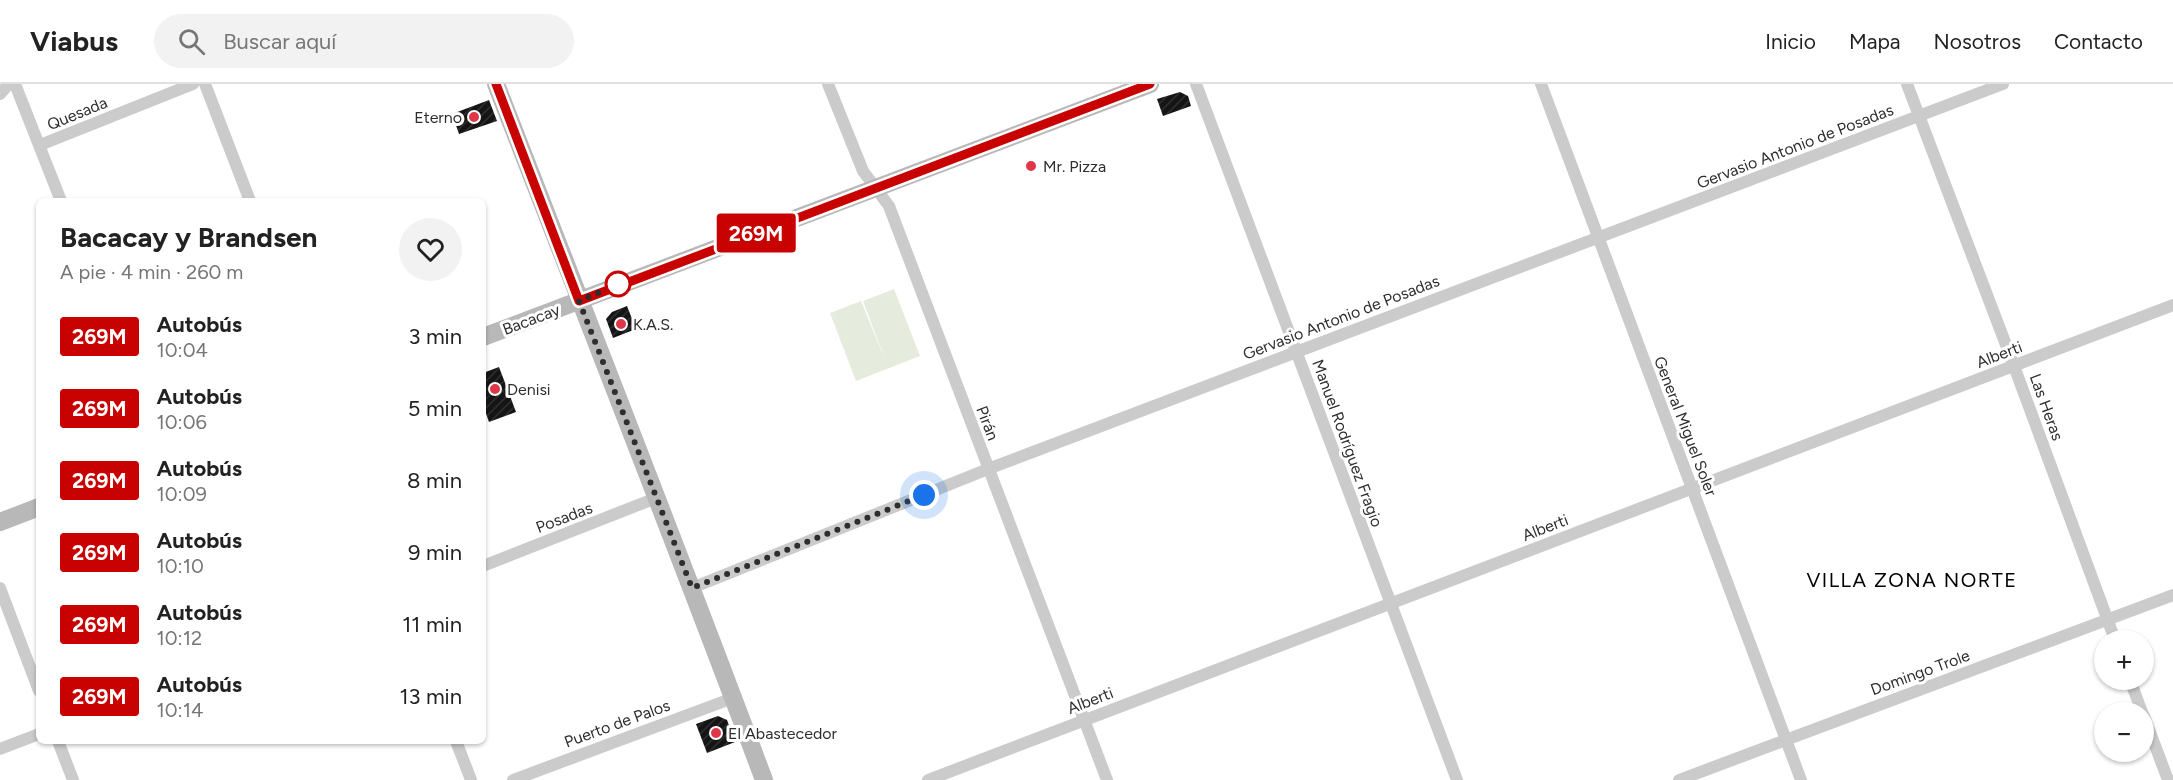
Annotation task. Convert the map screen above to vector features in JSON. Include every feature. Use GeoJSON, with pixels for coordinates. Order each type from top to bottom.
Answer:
{"type":"FeatureCollection","features":[{"type":"Feature","properties":{"kind":"street"},"geometry":{"type":"LineString","coordinates":[[0,94],[9,84]]}},
{"type":"Feature","properties":{"kind":"street"},"geometry":{"type":"LineString","coordinates":[[15,84],[60,198]]}},
{"type":"Feature","properties":{"kind":"street","name":"Quesada"},"geometry":{"type":"LineString","coordinates":[[40,145],[193,84]]}},
{"type":"Feature","properties":{"kind":"street"},"geometry":{"type":"LineString","coordinates":[[205,84],[249,198]]}},
{"type":"Feature","properties":{"kind":"street"},"geometry":{"type":"LineString","coordinates":[[496,84],[692,588],[764,780]]}},
{"type":"Feature","properties":{"kind":"street","name":"Pirán"},"geometry":{"type":"LineString","coordinates":[[828,84],[863,171],[889,206],[1107,780]]}},
{"type":"Feature","properties":{"kind":"street","name":"Bacacay"},"geometry":{"type":"LineString","coordinates":[[486,336],[1150,84]]}},
{"type":"Feature","properties":{"kind":"street","name":"Manuel Rodríguez Fragio"},"geometry":{"type":"LineString","coordinates":[[1196,84],[1457,780]]}},
{"type":"Feature","properties":{"kind":"street","name":"General Miguel Soler"},"geometry":{"type":"LineString","coordinates":[[1541,84],[1801,780]]}},
{"type":"Feature","properties":{"kind":"street","name":"Las Heras"},"geometry":{"type":"LineString","coordinates":[[1906,84],[2014,366],[2111,630]]}},
{"type":"Feature","properties":{"kind":"street","name":"Gervasio Antonio de Posadas"},"geometry":{"type":"LineString","coordinates":[[692,588],[988,469],[2003,84]]}},
{"type":"Feature","properties":{"kind":"street","name":"Alberti"},"geometry":{"type":"LineString","coordinates":[[928,780],[2173,305]]}},
{"type":"Feature","properties":{"kind":"street","name":"Posadas"},"geometry":{"type":"LineString","coordinates":[[486,565],[656,498]]}},
{"type":"Feature","properties":{"kind":"street"},"geometry":{"type":"LineString","coordinates":[[0,522],[36,508]]}},
{"type":"Feature","properties":{"kind":"street"},"geometry":{"type":"LineString","coordinates":[[0,588],[36,683]]}},
{"type":"Feature","properties":{"kind":"street","name":"Domingo Trole"},"geometry":{"type":"LineString","coordinates":[[1679,780],[2173,595]]}},
{"type":"Feature","properties":{"kind":"street","name":"Puerto de Palos"},"geometry":{"type":"LineString","coordinates":[[513,780],[733,698]]}},
{"type":"Feature","properties":{"kind":"street"},"geometry":{"type":"LineString","coordinates":[[0,749],[36,735]]}},
{"type":"Feature","properties":{"kind":"street"},"geometry":{"type":"LineString","coordinates":[[2154,743],[2168,780]]}},
{"type":"Feature","properties":{"kind":"street"},"geometry":{"type":"LineString","coordinates":[[59,744],[73,780]]}},
{"type":"Feature","properties":{"kind":"street"},"geometry":{"type":"LineString","coordinates":[[457,744],[471,780]]}},
{"type":"Feature","properties":{"kind":"shaded area"},"geometry":{"type":"Polygon","coordinates":[[[894,289],[920,356],[856,381],[830,313],[861,301],[886,362],[863,301],[894,289]]]}},
{"type":"Feature","properties":{"kind":"building"},"geometry":{"type":"Polygon","coordinates":[[[1180,92],[1188,96],[1191,106],[1163,116],[1157,99],[1180,92]]]}},
{"type":"Feature","properties":{"kind":"building","name":"Eterno"},"geometry":{"type":"Polygon","coordinates":[[[489,100],[497,121],[459,134],[452,114],[489,100]]]}},
{"type":"Feature","properties":{"kind":"building","name":"K.A.S."},"geometry":{"type":"Polygon","coordinates":[[[627,306],[636,329],[613,338],[606,319],[612,312],[627,306]]]}},
{"type":"Feature","properties":{"kind":"building","name":"Denisi"},"geometry":{"type":"Polygon","coordinates":[[[499,367],[516,412],[489,422],[486,414],[486,372],[499,367]]]}},
{"type":"Feature","properties":{"kind":"building","name":"El Abastecedor"},"geometry":{"type":"Polygon","coordinates":[[[718,716],[727,720],[735,742],[707,753],[696,724],[718,716]]]}},
{"type":"Feature","properties":{"kind":"bus line","name":"269M"},"geometry":{"type":"LineString","coordinates":[[496,84],[579,301],[1150,84]]}},
{"type":"Feature","properties":{"kind":"place","name":"Eterno"},"geometry":{"type":"Point","coordinates":[474,117]}},
{"type":"Feature","properties":{"kind":"place","name":"Mr. Pizza"},"geometry":{"type":"Point","coordinates":[1031,166]}},
{"type":"Feature","properties":{"kind":"place","name":"K.A.S."},"geometry":{"type":"Point","coordinates":[621,324]}},
{"type":"Feature","properties":{"kind":"place","name":"Denisi"},"geometry":{"type":"Point","coordinates":[495,389]}},
{"type":"Feature","properties":{"kind":"place","name":"El Abastecedor"},"geometry":{"type":"Point","coordinates":[716,733]}},
{"type":"Feature","properties":{"kind":"district","name":"VILLA ZONA NORTE"},"geometry":{"type":"Point","coordinates":[1912,580]}},
{"type":"Feature","properties":{"kind":"route"},"geometry":{"type":"LineString","coordinates":[[618,284],[579,301],[692,588],[924,495]]}}]}
